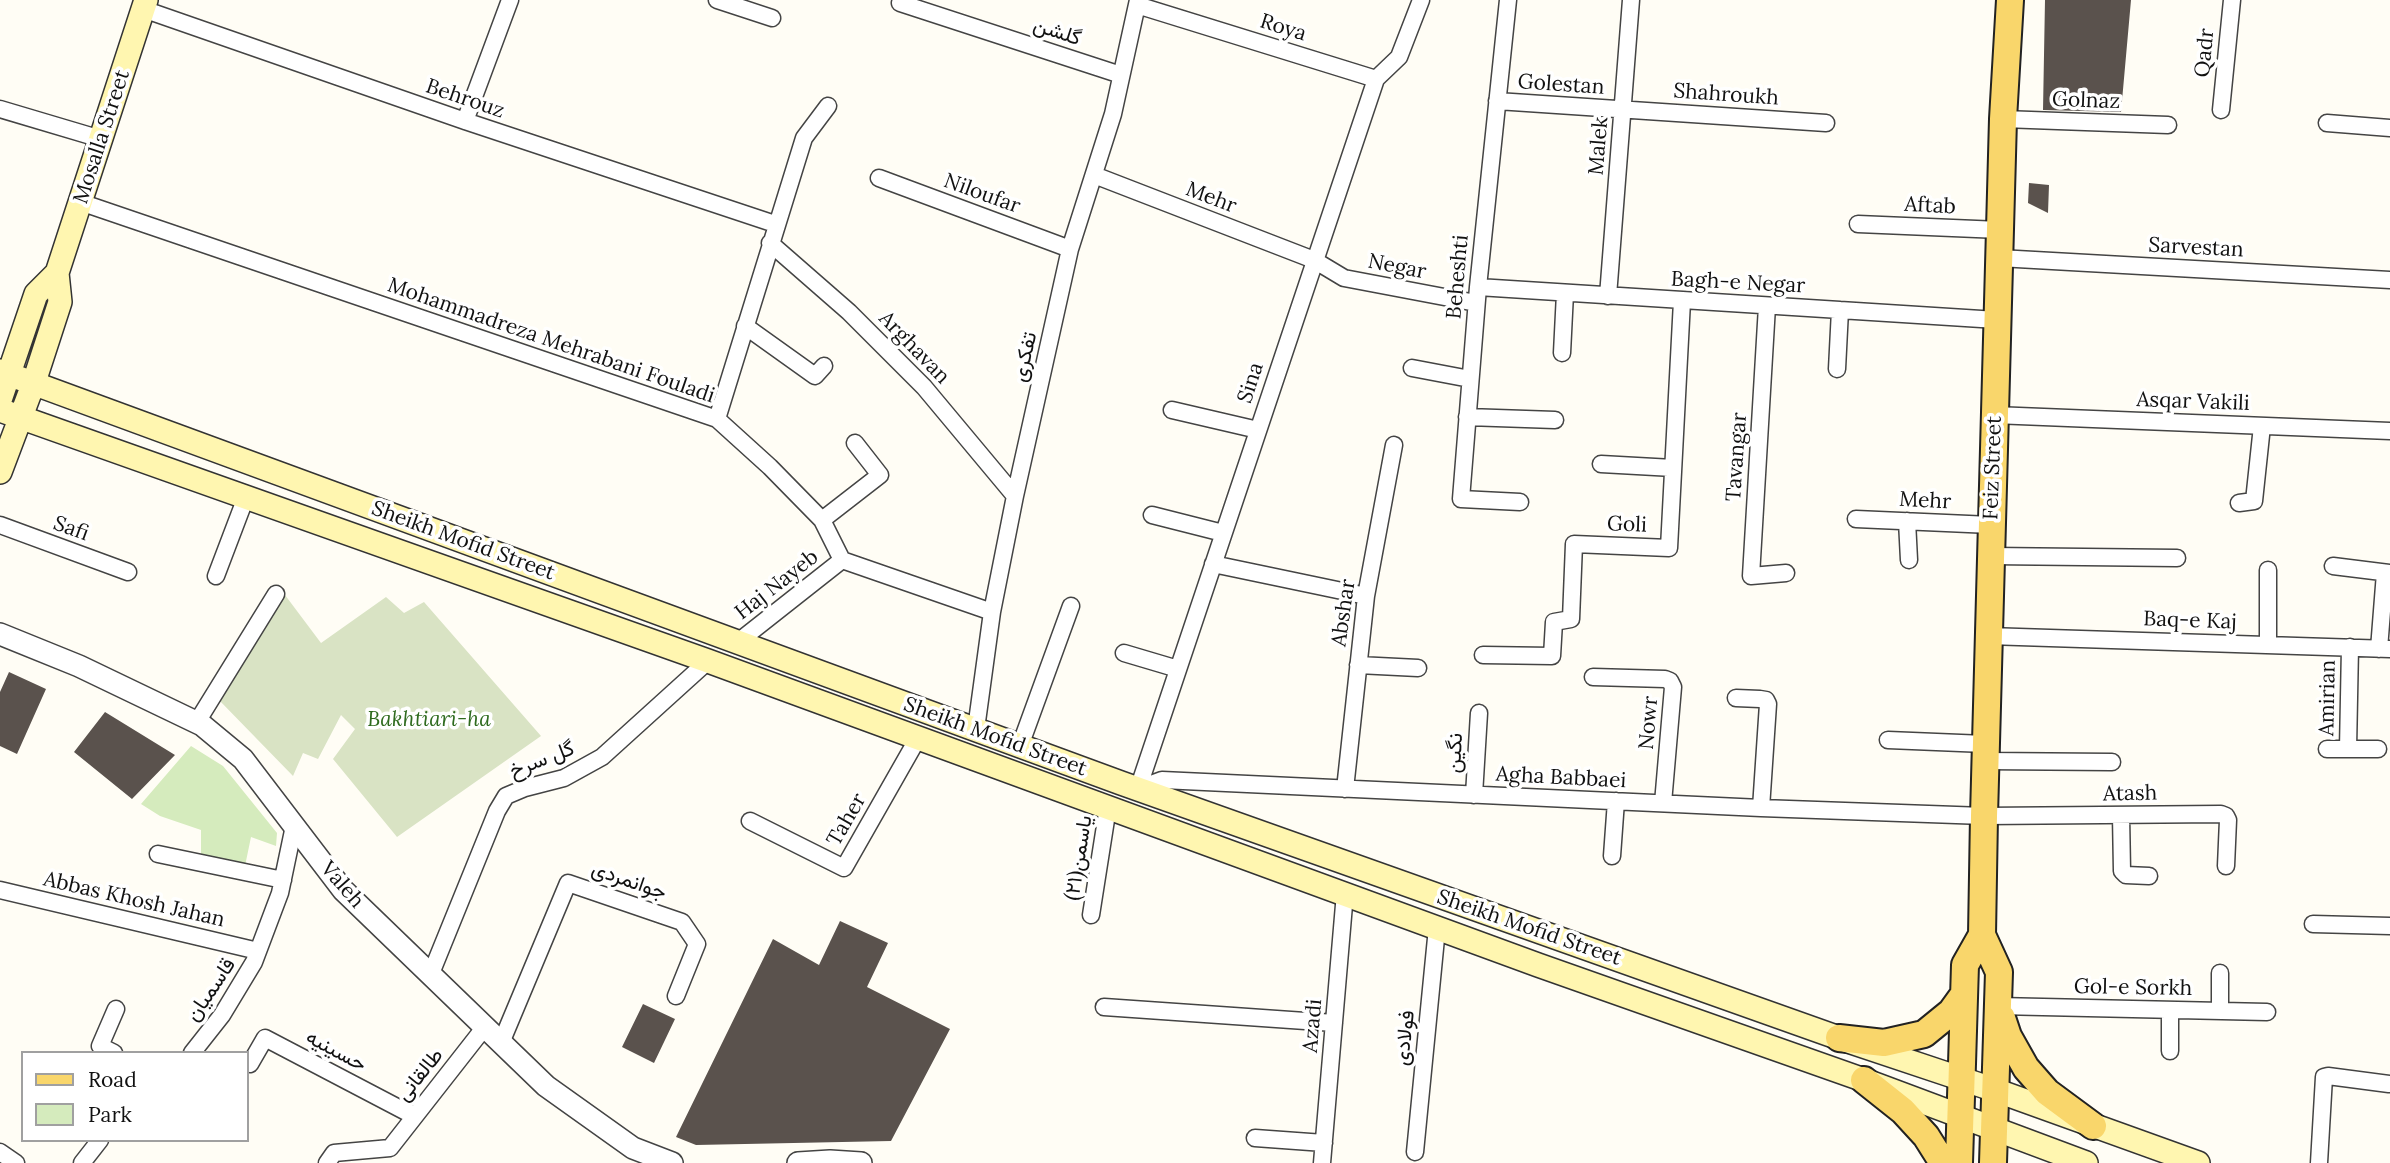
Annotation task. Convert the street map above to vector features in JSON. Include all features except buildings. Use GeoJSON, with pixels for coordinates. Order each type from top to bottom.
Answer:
{"type":"FeatureCollection","features":[{"type":"Feature","properties":{"kind":"main road","name":"Feiz Street"},"geometry":{"type":"LineString","coordinates":[[1982,935],[1994,415],[2003,119],[2010,0]]}},
{"type":"Feature","properties":{"kind":"main road","name":"Mosalla Street"},"geometry":{"type":"LineString","coordinates":[[0,471],[11,414],[34,382],[60,302],[57,273],[145,4]]}},
{"type":"Feature","properties":{"kind":"main road","name":"Mosalla Street"},"geometry":{"type":"LineString","coordinates":[[0,400],[4,372],[36,293],[57,273]]}},
{"type":"Feature","properties":{"kind":"main road","name":"Sheikh Mofid Street"},"geometry":{"type":"LineString","coordinates":[[4,372],[1138,789],[2198,1163]]}},
{"type":"Feature","properties":{"kind":"main road","name":"Sheikh Mofid Street"},"geometry":{"type":"LineString","coordinates":[[11,414],[708,661],[2086,1163]]}},
{"type":"Feature","properties":{"kind":"main road"},"geometry":{"type":"LineString","coordinates":[[310,519],[320,517],[326,508],[326,498],[320,490]]}},
{"type":"Feature","properties":{"kind":"main road"},"geometry":{"type":"LineString","coordinates":[[362,538],[360,521],[370,508]]}},
{"type":"Feature","properties":{"kind":"main road"},"geometry":{"type":"LineString","coordinates":[[1527,961],[1538,959],[1545,950],[1544,940],[1537,931]]}},
{"type":"Feature","properties":{"kind":"main road"},"geometry":{"type":"LineString","coordinates":[[1959,1163],[1965,965],[1982,935]]}},
{"type":"Feature","properties":{"kind":"main road"},"geometry":{"type":"LineString","coordinates":[[1982,935],[1999,972],[1993,1163]]}},
{"type":"Feature","properties":{"kind":"main road"},"geometry":{"type":"LineString","coordinates":[[1582,980],[1577,972],[1577,962],[1582,954],[1590,950]]}},
{"type":"Feature","properties":{"kind":"main road"},"geometry":{"type":"LineString","coordinates":[[1839,1038],[1884,1043],[1924,1034],[1951,1012],[1964,994]]}},
{"type":"Feature","properties":{"kind":"main road"},"geometry":{"type":"LineString","coordinates":[[1998,1006],[2008,1036],[2026,1068],[2047,1092],[2093,1126]]}},
{"type":"Feature","properties":{"kind":"main road"},"geometry":{"type":"LineString","coordinates":[[1864,1080],[1903,1111],[1926,1136],[1943,1163]]}},
{"type":"Feature","properties":{"kind":"street"},"geometry":{"type":"LineString","coordinates":[[465,121],[510,0]]}},
{"type":"Feature","properties":{"kind":"street"},"geometry":{"type":"LineString","coordinates":[[717,0],[772,18]]}},
{"type":"Feature","properties":{"kind":"street","name":"Sina"},"geometry":{"type":"LineString","coordinates":[[1138,789],[1376,79],[1399,57],[1421,0]]}},
{"type":"Feature","properties":{"kind":"street","name":"Beheshti"},"geometry":{"type":"LineString","coordinates":[[1508,0],[1477,295],[1461,499],[1520,502]]}},
{"type":"Feature","properties":{"kind":"street","name":"Malek"},"geometry":{"type":"LineString","coordinates":[[1608,296],[1631,0]]}},
{"type":"Feature","properties":{"kind":"street","name":"Qadr"},"geometry":{"type":"LineString","coordinates":[[2221,110],[2232,0]]}},
{"type":"Feature","properties":{"kind":"street","name":"Roya"},"geometry":{"type":"LineString","coordinates":[[1138,2],[1376,79]]}},
{"type":"Feature","properties":{"kind":"street","name":"تفکری"},"geometry":{"type":"LineString","coordinates":[[976,729],[992,612],[1070,249],[1113,114],[1138,2]]}},
{"type":"Feature","properties":{"kind":"street","name":"Behrouz"},"geometry":{"type":"LineString","coordinates":[[145,4],[465,121],[775,224]]}},
{"type":"Feature","properties":{"kind":"street","name":"گلشن"},"geometry":{"type":"LineString","coordinates":[[900,4],[1121,75]]}},
{"type":"Feature","properties":{"kind":"street","name":"Golestan"},"geometry":{"type":"LineString","coordinates":[[1497,101],[1623,110]]}},
{"type":"Feature","properties":{"kind":"street"},"geometry":{"type":"LineString","coordinates":[[717,419],[775,224],[804,138],[828,106]]}},
{"type":"Feature","properties":{"kind":"street"},"geometry":{"type":"LineString","coordinates":[[0,109],[101,139]]}},
{"type":"Feature","properties":{"kind":"street","name":"Shahroukh"},"geometry":{"type":"LineString","coordinates":[[1623,110],[1826,122]]}},
{"type":"Feature","properties":{"kind":"street","name":"Golnaz"},"geometry":{"type":"LineString","coordinates":[[2003,119],[2168,125]]}},
{"type":"Feature","properties":{"kind":"street"},"geometry":{"type":"LineString","coordinates":[[2327,122],[2390,128]]}},
{"type":"Feature","properties":{"kind":"street","name":"Mehr"},"geometry":{"type":"LineString","coordinates":[[1094,175],[1314,260]]}},
{"type":"Feature","properties":{"kind":"street","name":"Niloufar"},"geometry":{"type":"LineString","coordinates":[[879,178],[1070,249]]}},
{"type":"Feature","properties":{"kind":"street","name":"Mohammadreza Mehrabani Fouladi"},"geometry":{"type":"LineString","coordinates":[[80,202],[717,419],[770,467],[822,520],[842,560]]}},
{"type":"Feature","properties":{"kind":"street","name":"Aftab"},"geometry":{"type":"LineString","coordinates":[[1858,224],[2000,230]]}},
{"type":"Feature","properties":{"kind":"street","name":"Arghavan"},"geometry":{"type":"LineString","coordinates":[[770,243],[849,312],[925,387],[1015,496]]}},
{"type":"Feature","properties":{"kind":"street","name":"Sarvestan"},"geometry":{"type":"LineString","coordinates":[[1999,258],[2390,280]]}},
{"type":"Feature","properties":{"kind":"street","name":"Negar"},"geometry":{"type":"LineString","coordinates":[[1314,260],[1344,278],[1477,295]]}},
{"type":"Feature","properties":{"kind":"street"},"geometry":{"type":"LineString","coordinates":[[1562,354],[1565,293]]}},
{"type":"Feature","properties":{"kind":"street","name":"Bagh-e Negar"},"geometry":{"type":"LineString","coordinates":[[1477,295],[1565,293],[1997,320]]}},
{"type":"Feature","properties":{"kind":"street","name":"Goli"},"geometry":{"type":"LineString","coordinates":[[1483,655],[1552,656],[1554,622],[1571,619],[1574,544],[1669,548],[1682,301]]}},
{"type":"Feature","properties":{"kind":"street","name":"Tavangar"},"geometry":{"type":"LineString","coordinates":[[1768,306],[1751,576],[1786,573]]}},
{"type":"Feature","properties":{"kind":"street"},"geometry":{"type":"LineString","coordinates":[[1837,369],[1840,310]]}},
{"type":"Feature","properties":{"kind":"street"},"geometry":{"type":"LineString","coordinates":[[745,326],[815,376],[824,366]]}},
{"type":"Feature","properties":{"kind":"street"},"geometry":{"type":"LineString","coordinates":[[1412,368],[1470,379]]}},
{"type":"Feature","properties":{"kind":"street"},"geometry":{"type":"LineString","coordinates":[[1172,410],[1258,429]]}},
{"type":"Feature","properties":{"kind":"street","name":"Asqar Vakili"},"geometry":{"type":"LineString","coordinates":[[1994,415],[2390,431]]}},
{"type":"Feature","properties":{"kind":"street"},"geometry":{"type":"LineString","coordinates":[[1467,417],[1555,420]]}},
{"type":"Feature","properties":{"kind":"street"},"geometry":{"type":"LineString","coordinates":[[2239,503],[2254,501],[2262,426]]}},
{"type":"Feature","properties":{"kind":"street"},"geometry":{"type":"LineString","coordinates":[[822,520],[880,475],[855,443]]}},
{"type":"Feature","properties":{"kind":"street","name":"Abshar"},"geometry":{"type":"LineString","coordinates":[[1345,789],[1366,596],[1394,445]]}},
{"type":"Feature","properties":{"kind":"street"},"geometry":{"type":"LineString","coordinates":[[1601,464],[1673,468]]}},
{"type":"Feature","properties":{"kind":"street"},"geometry":{"type":"LineString","coordinates":[[216,576],[246,497]]}},
{"type":"Feature","properties":{"kind":"street"},"geometry":{"type":"LineString","coordinates":[[1152,515],[1223,533]]}},
{"type":"Feature","properties":{"kind":"street","name":"Mehr"},"geometry":{"type":"LineString","coordinates":[[1856,519],[1991,525]]}},
{"type":"Feature","properties":{"kind":"street"},"geometry":{"type":"LineString","coordinates":[[1908,521],[1909,560]]}},
{"type":"Feature","properties":{"kind":"street","name":"Safi"},"geometry":{"type":"LineString","coordinates":[[0,525],[128,572]]}},
{"type":"Feature","properties":{"kind":"street"},"geometry":{"type":"LineString","coordinates":[[1991,556],[2177,558]]}},
{"type":"Feature","properties":{"kind":"street"},"geometry":{"type":"LineString","coordinates":[[842,560],[992,612]]}},
{"type":"Feature","properties":{"kind":"street","name":"Haj Nayeb"},"geometry":{"type":"LineString","coordinates":[[738,642],[842,560]]}},
{"type":"Feature","properties":{"kind":"street"},"geometry":{"type":"LineString","coordinates":[[1213,564],[1366,596]]}},
{"type":"Feature","properties":{"kind":"street"},"geometry":{"type":"LineString","coordinates":[[2333,566],[2387,573],[2385,649]]}},
{"type":"Feature","properties":{"kind":"street"},"geometry":{"type":"LineString","coordinates":[[2268,570],[2268,645]]}},
{"type":"Feature","properties":{"kind":"street"},"geometry":{"type":"LineString","coordinates":[[197,722],[276,594]]}},
{"type":"Feature","properties":{"kind":"street"},"geometry":{"type":"LineString","coordinates":[[1020,746],[1071,606]]}},
{"type":"Feature","properties":{"kind":"street","name":"Valeh"},"geometry":{"type":"LineString","coordinates":[[0,634],[79,666],[197,722],[243,759],[343,890],[546,1086],[634,1148],[673,1163]]}},
{"type":"Feature","properties":{"kind":"street","name":"Baq-e Kaj"},"geometry":{"type":"LineString","coordinates":[[1989,636],[2385,649]]}},
{"type":"Feature","properties":{"kind":"street","name":"Amirian"},"geometry":{"type":"LineString","coordinates":[[2348,749],[2350,648]]}},
{"type":"Feature","properties":{"kind":"street"},"geometry":{"type":"LineString","coordinates":[[1124,653],[1178,669]]}},
{"type":"Feature","properties":{"kind":"street","name":"گل سرخ"},"geometry":{"type":"LineString","coordinates":[[430,976],[497,811],[506,796],[564,778],[602,757],[708,661]]}},
{"type":"Feature","properties":{"kind":"street"},"geometry":{"type":"LineString","coordinates":[[1358,665],[1418,668]]}},
{"type":"Feature","properties":{"kind":"street","name":"Nowr"},"geometry":{"type":"LineString","coordinates":[[1593,677],[1670,681],[1672,687],[1663,803]]}},
{"type":"Feature","properties":{"kind":"street"},"geometry":{"type":"LineString","coordinates":[[1736,698],[1766,700],[1768,704],[1761,808]]}},
{"type":"Feature","properties":{"kind":"street","name":"نگین"},"geometry":{"type":"LineString","coordinates":[[1474,795],[1479,713]]}},
{"type":"Feature","properties":{"kind":"street","name":"Taher"},"geometry":{"type":"LineString","coordinates":[[750,821],[844,868],[918,738]]}},
{"type":"Feature","properties":{"kind":"street"},"geometry":{"type":"LineString","coordinates":[[1888,740],[1985,752],[2112,762]]}},
{"type":"Feature","properties":{"kind":"street","name":"Amirian"},"geometry":{"type":"LineString","coordinates":[[2327,749],[2378,749]]}},
{"type":"Feature","properties":{"kind":"street","name":"Agha Babbaei"},"geometry":{"type":"LineString","coordinates":[[1138,789],[1162,780],[1984,816]]}},
{"type":"Feature","properties":{"kind":"street"},"geometry":{"type":"LineString","coordinates":[[1612,856],[1616,801]]}},
{"type":"Feature","properties":{"kind":"street","name":"یاسمن(۲۱)"},"geometry":{"type":"LineString","coordinates":[[1091,915],[1108,807]]}},
{"type":"Feature","properties":{"kind":"street","name":"Atash"},"geometry":{"type":"LineString","coordinates":[[1984,816],[2221,814],[2228,820],[2226,866]]}},
{"type":"Feature","properties":{"kind":"street"},"geometry":{"type":"LineString","coordinates":[[2121,815],[2122,872],[2126,875],[2149,876]]}},
{"type":"Feature","properties":{"kind":"street","name":"قاسمیان"},"geometry":{"type":"LineString","coordinates":[[194,1051],[222,1015],[254,962],[282,880],[294,826]]}},
{"type":"Feature","properties":{"kind":"street"},"geometry":{"type":"LineString","coordinates":[[158,854],[282,880]]}},
{"type":"Feature","properties":{"kind":"street","name":"جوانمردی"},"geometry":{"type":"LineString","coordinates":[[501,1043],[568,883],[682,922],[697,944],[676,996]]}},
{"type":"Feature","properties":{"kind":"street","name":"Abbas Khosh Jahan"},"geometry":{"type":"LineString","coordinates":[[0,890],[258,951]]}},
{"type":"Feature","properties":{"kind":"street","name":"Azadi"},"geometry":{"type":"LineString","coordinates":[[1322,1163],[1345,893]]}},
{"type":"Feature","properties":{"kind":"street"},"geometry":{"type":"LineString","coordinates":[[2313,924],[2390,926]]}},
{"type":"Feature","properties":{"kind":"street","name":"فولادی"},"geometry":{"type":"LineString","coordinates":[[1415,1152],[1437,928]]}},
{"type":"Feature","properties":{"kind":"street"},"geometry":{"type":"LineString","coordinates":[[2220,973],[2220,1011]]}},
{"type":"Feature","properties":{"kind":"street","name":"Gol-e Sorkh"},"geometry":{"type":"LineString","coordinates":[[1998,1006],[2267,1012]]}},
{"type":"Feature","properties":{"kind":"street"},"geometry":{"type":"LineString","coordinates":[[1104,1007],[1334,1023]]}},
{"type":"Feature","properties":{"kind":"street"},"geometry":{"type":"LineString","coordinates":[[110,1051],[100,1046],[116,1009]]}},
{"type":"Feature","properties":{"kind":"street"},"geometry":{"type":"LineString","coordinates":[[2170,1010],[2170,1051]]}},
{"type":"Feature","properties":{"kind":"street","name":"طالقانی"},"geometry":{"type":"LineString","coordinates":[[391,1156],[414,1116],[484,1028]]}},
{"type":"Feature","properties":{"kind":"street","name":"حسینیه"},"geometry":{"type":"LineString","coordinates":[[250,1064],[265,1038],[414,1116]]}},
{"type":"Feature","properties":{"kind":"street"},"geometry":{"type":"LineString","coordinates":[[2319,1163],[2324,1077],[2389,1084]]}},
{"type":"Feature","properties":{"kind":"street"},"geometry":{"type":"LineString","coordinates":[[1255,1138],[1324,1143]]}},
{"type":"Feature","properties":{"kind":"street"},"geometry":{"type":"LineString","coordinates":[[82,1163],[98,1142]]}},
{"type":"Feature","properties":{"kind":"street"},"geometry":{"type":"LineString","coordinates":[[327,1163],[334,1153],[391,1156]]}},
{"type":"Feature","properties":{"kind":"street"},"geometry":{"type":"LineString","coordinates":[[798,1163],[861,1163]]}},
{"type":"Feature","properties":{"kind":"green space","name":"Bakhtiari-ha"},"geometry":{"type":"Polygon","coordinates":[[[285,595],[321,643],[386,597],[404,613],[424,602],[541,736],[397,837],[333,759],[355,729],[341,715],[318,759],[303,753],[293,776],[218,699],[285,595]]]}},
{"type":"Feature","properties":{"kind":"green space"},"geometry":{"type":"Polygon","coordinates":[[[191,746],[223,766],[277,833],[276,846],[251,837],[245,866],[201,857],[201,830],[160,816],[141,804],[191,746]]]}}]}
